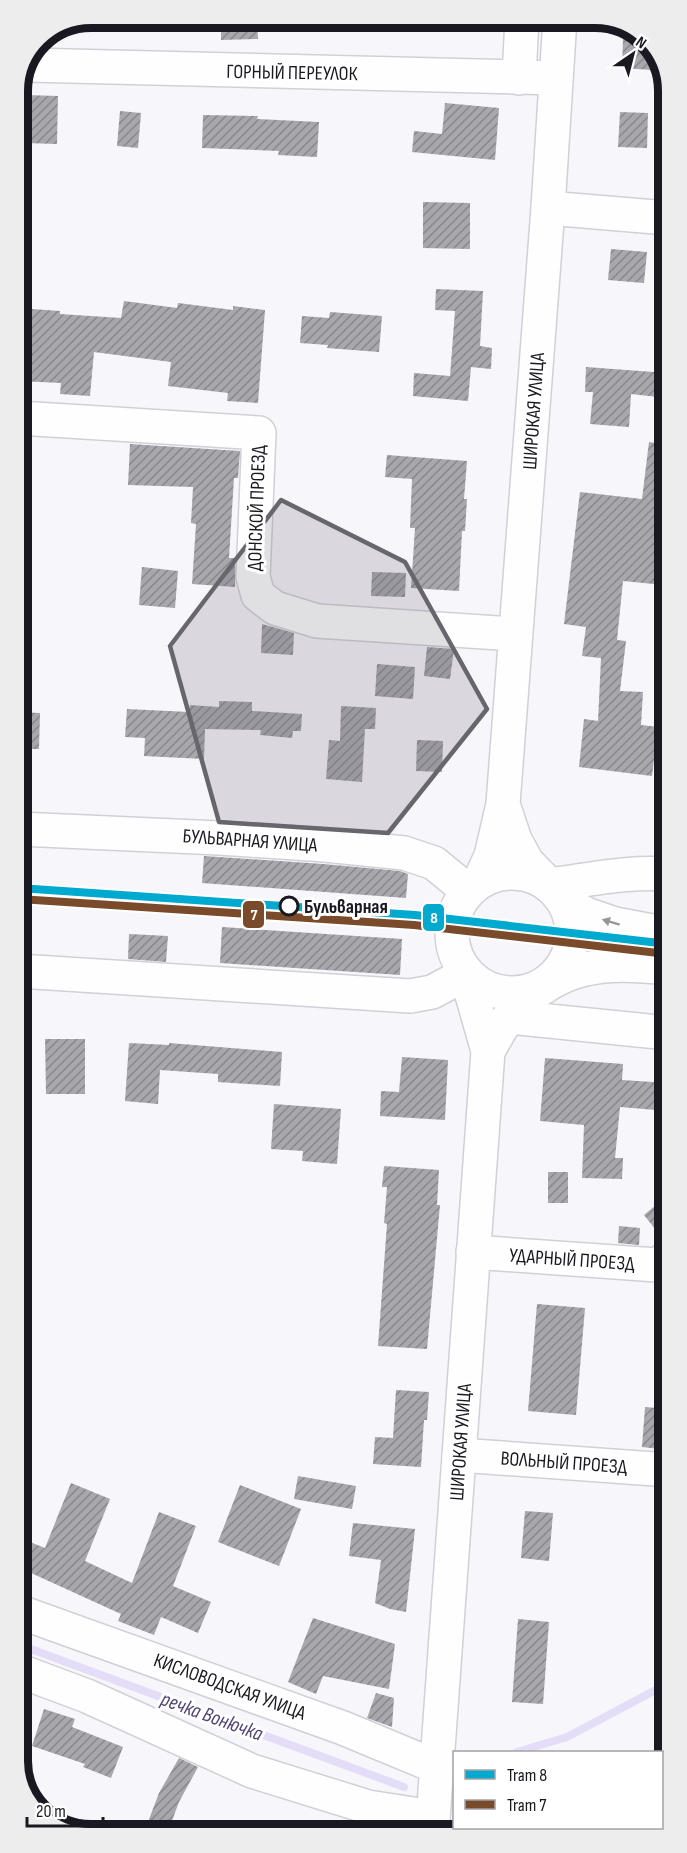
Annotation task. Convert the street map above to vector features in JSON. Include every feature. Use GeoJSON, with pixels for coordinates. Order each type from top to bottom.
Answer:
{"type":"FeatureCollection","features":[{"type":"Feature","properties":{"kind":"street"},"geometry":{"type":"LineString","coordinates":[[519,78],[521,29]]}},
{"type":"Feature","properties":{"kind":"street","name":"ШИРОКАЯ УЛИЦА"},"geometry":{"type":"LineString","coordinates":[[473,887],[491,856],[503,804],[549,208],[559,29]]}},
{"type":"Feature","properties":{"kind":"street","name":"ГОРНЫЙ ПЕРЕУЛОК"},"geometry":{"type":"LineString","coordinates":[[34,65],[556,78]]}},
{"type":"Feature","properties":{"kind":"street"},"geometry":{"type":"LineString","coordinates":[[549,208],[658,217]]}},
{"type":"Feature","properties":{"kind":"street","name":"ДОНСКОЙ ПРОЕЗД"},"geometry":{"type":"LineString","coordinates":[[29,419],[259,433],[253,577],[258,595],[275,608],[317,621],[515,634]]}},
{"type":"Feature","properties":{"kind":"street","name":"ШИРОКАЯ УЛИЦА"},"geometry":{"type":"LineString","coordinates":[[503,804],[514,840],[527,862],[548,885]]}},
{"type":"Feature","properties":{"kind":"street","name":"БУЛЬВАРНАЯ УЛИЦА"},"geometry":{"type":"LineString","coordinates":[[29,829],[219,838],[404,853],[434,863],[473,887]]}},
{"type":"Feature","properties":{"kind":"street"},"geometry":{"type":"LineString","coordinates":[[658,932],[615,924],[586,914],[567,903],[548,885],[532,876],[514,873],[495,875],[473,887],[458,906],[452,923],[451,935],[456,959],[466,974],[479,985],[494,992],[527,993],[570,973],[596,966],[628,964],[658,968]]}},
{"type":"Feature","properties":{"kind":"street"},"geometry":{"type":"LineString","coordinates":[[548,885],[615,874],[658,874]]}},
{"type":"Feature","properties":{"kind":"street"},"geometry":{"type":"LineString","coordinates":[[542,987],[558,974],[568,957],[573,937],[571,918],[562,899],[548,885]]}},
{"type":"Feature","properties":{"kind":"street"},"geometry":{"type":"LineString","coordinates":[[28,972],[410,996],[432,992],[466,974]]}},
{"type":"Feature","properties":{"kind":"street","name":"ШИРОКАЯ УЛИЦА"},"geometry":{"type":"LineString","coordinates":[[433,1824],[488,1052],[466,974]]}},
{"type":"Feature","properties":{"kind":"street","name":"ШИРОКАЯ УЛИЦА"},"geometry":{"type":"LineString","coordinates":[[488,1052],[509,1017],[542,987]]}},
{"type":"Feature","properties":{"kind":"street"},"geometry":{"type":"LineString","coordinates":[[509,1017],[658,1033]]}},
{"type":"Feature","properties":{"kind":"street","name":"УДАРНЫЙ ПРОЕЗД"},"geometry":{"type":"LineString","coordinates":[[473,1252],[658,1264]]}},
{"type":"Feature","properties":{"kind":"street","name":"ВОЛЬНЫЙ ПРОЕЗД"},"geometry":{"type":"LineString","coordinates":[[459,1455],[658,1469]]}},
{"type":"Feature","properties":{"kind":"street","name":"КИСЛОВОДСКАЯ УЛИЦА"},"geometry":{"type":"LineString","coordinates":[[28,1615],[343,1728],[437,1767]]}},
{"type":"Feature","properties":{"kind":"street"},"geometry":{"type":"LineString","coordinates":[[28,1674],[87,1696],[252,1771],[429,1824]]}},
{"type":"Feature","properties":{"kind":"highlighted area"},"geometry":{"type":"Polygon","coordinates":[[[281,500],[405,562],[487,709],[388,833],[219,822],[170,646],[281,500]]]}},
{"type":"Feature","properties":{"kind":"building"},"geometry":{"type":"Polygon","coordinates":[[[221,28],[257,28],[258,39],[221,40],[221,28]]]}},
{"type":"Feature","properties":{"kind":"building"},"geometry":{"type":"Polygon","coordinates":[[[623,39],[631,39],[637,44],[652,64],[652,70],[622,68],[623,39]]]}},
{"type":"Feature","properties":{"kind":"building"},"geometry":{"type":"Polygon","coordinates":[[[29,95],[58,96],[57,144],[29,143],[29,95]]]}},
{"type":"Feature","properties":{"kind":"building"},"geometry":{"type":"Polygon","coordinates":[[[445,103],[499,108],[495,160],[412,152],[414,131],[442,134],[445,103]]]}},
{"type":"Feature","properties":{"kind":"building"},"geometry":{"type":"Polygon","coordinates":[[[120,111],[141,113],[138,148],[117,146],[120,111]]]}},
{"type":"Feature","properties":{"kind":"building"},"geometry":{"type":"Polygon","coordinates":[[[620,112],[648,113],[647,148],[618,147],[620,112]]]}},
{"type":"Feature","properties":{"kind":"building"},"geometry":{"type":"Polygon","coordinates":[[[203,115],[258,116],[257,119],[319,122],[317,157],[278,155],[279,151],[202,148],[203,115]]]}},
{"type":"Feature","properties":{"kind":"building"},"geometry":{"type":"Polygon","coordinates":[[[423,202],[470,203],[470,249],[423,248],[423,202]]]}},
{"type":"Feature","properties":{"kind":"building"},"geometry":{"type":"Polygon","coordinates":[[[611,249],[647,252],[644,283],[608,280],[611,249]]]}},
{"type":"Feature","properties":{"kind":"building"},"geometry":{"type":"Polygon","coordinates":[[[436,289],[483,291],[480,346],[492,348],[491,369],[471,367],[468,401],[413,396],[414,373],[450,376],[455,311],[435,310],[436,289]]]}},
{"type":"Feature","properties":{"kind":"building"},"geometry":{"type":"Polygon","coordinates":[[[124,301],[177,308],[178,303],[233,310],[233,306],[265,310],[258,403],[227,401],[228,393],[168,386],[171,362],[94,352],[90,396],[60,394],[61,383],[29,381],[29,309],[60,311],[60,314],[121,318],[124,301]]]}},
{"type":"Feature","properties":{"kind":"building"},"geometry":{"type":"Polygon","coordinates":[[[330,312],[382,316],[379,352],[327,348],[328,345],[300,343],[302,316],[329,318],[330,312]]]}},
{"type":"Feature","properties":{"kind":"building"},"geometry":{"type":"Polygon","coordinates":[[[586,367],[658,372],[658,397],[631,394],[629,427],[590,424],[593,392],[585,392],[586,367]]]}},
{"type":"Feature","properties":{"kind":"building"},"geometry":{"type":"Polygon","coordinates":[[[649,442],[658,444],[658,584],[623,581],[617,640],[626,641],[620,691],[643,692],[641,725],[658,727],[652,776],[579,767],[584,719],[598,721],[601,658],[582,656],[586,627],[564,624],[580,492],[642,499],[649,442]]]}},
{"type":"Feature","properties":{"kind":"building"},"geometry":{"type":"Polygon","coordinates":[[[130,444],[240,451],[238,478],[234,478],[229,558],[235,558],[235,587],[192,584],[196,524],[191,523],[193,487],[128,485],[130,444]]]}},
{"type":"Feature","properties":{"kind":"building"},"geometry":{"type":"Polygon","coordinates":[[[387,455],[467,461],[464,499],[467,499],[465,531],[462,531],[459,591],[411,588],[415,528],[410,528],[412,479],[385,477],[387,455]]]}},
{"type":"Feature","properties":{"kind":"building"},"geometry":{"type":"Polygon","coordinates":[[[142,567],[178,571],[175,608],[139,605],[142,567]]]}},
{"type":"Feature","properties":{"kind":"building"},"geometry":{"type":"Polygon","coordinates":[[[372,572],[406,573],[405,597],[371,596],[372,572]]]}},
{"type":"Feature","properties":{"kind":"building"},"geometry":{"type":"Polygon","coordinates":[[[262,624],[294,633],[293,655],[261,653],[262,624]]]}},
{"type":"Feature","properties":{"kind":"building"},"geometry":{"type":"Polygon","coordinates":[[[427,647],[454,649],[450,679],[424,676],[427,647]]]}},
{"type":"Feature","properties":{"kind":"building"},"geometry":{"type":"Polygon","coordinates":[[[377,664],[415,667],[413,699],[375,696],[377,664]]]}},
{"type":"Feature","properties":{"kind":"building"},"geometry":{"type":"Polygon","coordinates":[[[219,701],[252,702],[252,711],[302,714],[301,731],[293,731],[292,738],[260,735],[261,730],[205,729],[204,759],[144,756],[145,738],[125,737],[127,709],[189,712],[190,705],[219,707],[219,701]]]}},
{"type":"Feature","properties":{"kind":"building"},"geometry":{"type":"Polygon","coordinates":[[[341,706],[376,708],[375,729],[365,729],[362,782],[326,779],[329,740],[340,741],[341,706]]]}},
{"type":"Feature","properties":{"kind":"building"},"geometry":{"type":"Polygon","coordinates":[[[29,712],[40,713],[39,749],[29,749],[29,712]]]}},
{"type":"Feature","properties":{"kind":"building"},"geometry":{"type":"Polygon","coordinates":[[[417,740],[443,741],[442,772],[416,771],[417,740]]]}},
{"type":"Feature","properties":{"kind":"building"},"geometry":{"type":"Polygon","coordinates":[[[204,856],[400,871],[408,874],[406,898],[202,883],[204,856]]]}},
{"type":"Feature","properties":{"kind":"building"},"geometry":{"type":"Polygon","coordinates":[[[222,927],[402,939],[400,975],[220,963],[222,927]]]}},
{"type":"Feature","properties":{"kind":"building"},"geometry":{"type":"Polygon","coordinates":[[[129,934],[168,936],[166,962],[128,959],[129,934]]]}},
{"type":"Feature","properties":{"kind":"building"},"geometry":{"type":"Polygon","coordinates":[[[45,1039],[85,1039],[85,1094],[46,1094],[45,1039]]]}},
{"type":"Feature","properties":{"kind":"building"},"geometry":{"type":"Polygon","coordinates":[[[129,1043],[169,1045],[169,1043],[282,1052],[280,1086],[218,1082],[218,1074],[160,1070],[158,1104],[125,1101],[129,1043]]]}},
{"type":"Feature","properties":{"kind":"building"},"geometry":{"type":"Polygon","coordinates":[[[402,1057],[448,1060],[445,1120],[380,1116],[381,1091],[399,1092],[402,1057]]]}},
{"type":"Feature","properties":{"kind":"building"},"geometry":{"type":"Polygon","coordinates":[[[545,1058],[623,1064],[622,1080],[658,1082],[658,1110],[620,1107],[615,1158],[623,1158],[622,1179],[582,1178],[584,1125],[540,1121],[545,1058]]]}},
{"type":"Feature","properties":{"kind":"building"},"geometry":{"type":"Polygon","coordinates":[[[274,1104],[341,1109],[337,1164],[302,1161],[303,1151],[271,1149],[274,1104]]]}},
{"type":"Feature","properties":{"kind":"building"},"geometry":{"type":"Polygon","coordinates":[[[384,1166],[439,1170],[437,1205],[440,1205],[427,1349],[378,1346],[387,1224],[384,1223],[387,1187],[382,1187],[384,1166]]]}},
{"type":"Feature","properties":{"kind":"building"},"geometry":{"type":"Polygon","coordinates":[[[548,1172],[568,1172],[568,1203],[548,1203],[548,1172]]]}},
{"type":"Feature","properties":{"kind":"building"},"geometry":{"type":"Polygon","coordinates":[[[658,1203],[658,1233],[644,1215],[658,1203]]]}},
{"type":"Feature","properties":{"kind":"building"},"geometry":{"type":"Polygon","coordinates":[[[619,1226],[640,1228],[639,1245],[618,1243],[619,1226]]]}},
{"type":"Feature","properties":{"kind":"building"},"geometry":{"type":"Polygon","coordinates":[[[537,1304],[585,1308],[576,1415],[528,1411],[537,1304]]]}},
{"type":"Feature","properties":{"kind":"building"},"geometry":{"type":"Polygon","coordinates":[[[396,1390],[429,1392],[427,1420],[424,1420],[421,1467],[373,1464],[375,1437],[393,1438],[396,1390]]]}},
{"type":"Feature","properties":{"kind":"building"},"geometry":{"type":"Polygon","coordinates":[[[645,1407],[658,1408],[658,1449],[642,1447],[645,1407]]]}},
{"type":"Feature","properties":{"kind":"building"},"geometry":{"type":"Polygon","coordinates":[[[298,1476],[356,1486],[352,1509],[294,1499],[298,1476]]]}},
{"type":"Feature","properties":{"kind":"building"},"geometry":{"type":"Polygon","coordinates":[[[71,1483],[110,1499],[85,1561],[132,1583],[159,1512],[196,1526],[173,1586],[211,1602],[198,1633],[161,1617],[154,1635],[118,1621],[121,1614],[28,1572],[28,1541],[45,1548],[71,1483]]]}},
{"type":"Feature","properties":{"kind":"building"},"geometry":{"type":"Polygon","coordinates":[[[240,1485],[301,1509],[279,1566],[218,1542],[240,1485]]]}},
{"type":"Feature","properties":{"kind":"building"},"geometry":{"type":"Polygon","coordinates":[[[525,1511],[553,1513],[549,1561],[521,1558],[525,1511]]]}},
{"type":"Feature","properties":{"kind":"building"},"geometry":{"type":"Polygon","coordinates":[[[353,1523],[415,1529],[406,1612],[375,1603],[381,1560],[349,1556],[353,1523]]]}},
{"type":"Feature","properties":{"kind":"building"},"geometry":{"type":"Polygon","coordinates":[[[313,1618],[395,1644],[389,1689],[323,1676],[316,1694],[288,1682],[313,1618]]]}},
{"type":"Feature","properties":{"kind":"building"},"geometry":{"type":"Polygon","coordinates":[[[518,1619],[549,1622],[543,1704],[512,1702],[518,1619]]]}},
{"type":"Feature","properties":{"kind":"building"},"geometry":{"type":"Polygon","coordinates":[[[376,1693],[394,1698],[392,1727],[367,1718],[376,1693]]]}},
{"type":"Feature","properties":{"kind":"building"},"geometry":{"type":"Polygon","coordinates":[[[44,1709],[75,1719],[72,1727],[123,1747],[111,1778],[83,1767],[85,1764],[32,1746],[44,1709]]]}},
{"type":"Feature","properties":{"kind":"building"},"geometry":{"type":"Polygon","coordinates":[[[179,1758],[198,1767],[179,1802],[171,1824],[147,1824],[159,1793],[179,1758]]]}},
{"type":"Feature","properties":{"kind":"waterway","name":"речка Вонючка"},"geometry":{"type":"LineString","coordinates":[[28,1648],[404,1787]]}},
{"type":"Feature","properties":{"kind":"waterway","name":"речка Вонючка"},"geometry":{"type":"LineString","coordinates":[[520,1751],[567,1737],[658,1689]]}},
{"type":"Feature","properties":{"kind":"tram line","name":"8"},"geometry":{"type":"LineString","coordinates":[[29,889],[415,915],[658,943]]}},
{"type":"Feature","properties":{"kind":"tram line","name":"7"},"geometry":{"type":"LineString","coordinates":[[29,900],[414,925],[658,953]]}},
{"type":"Feature","properties":{"kind":"place","name":"Бульварная"},"geometry":{"type":"Point","coordinates":[289,906]}}]}
